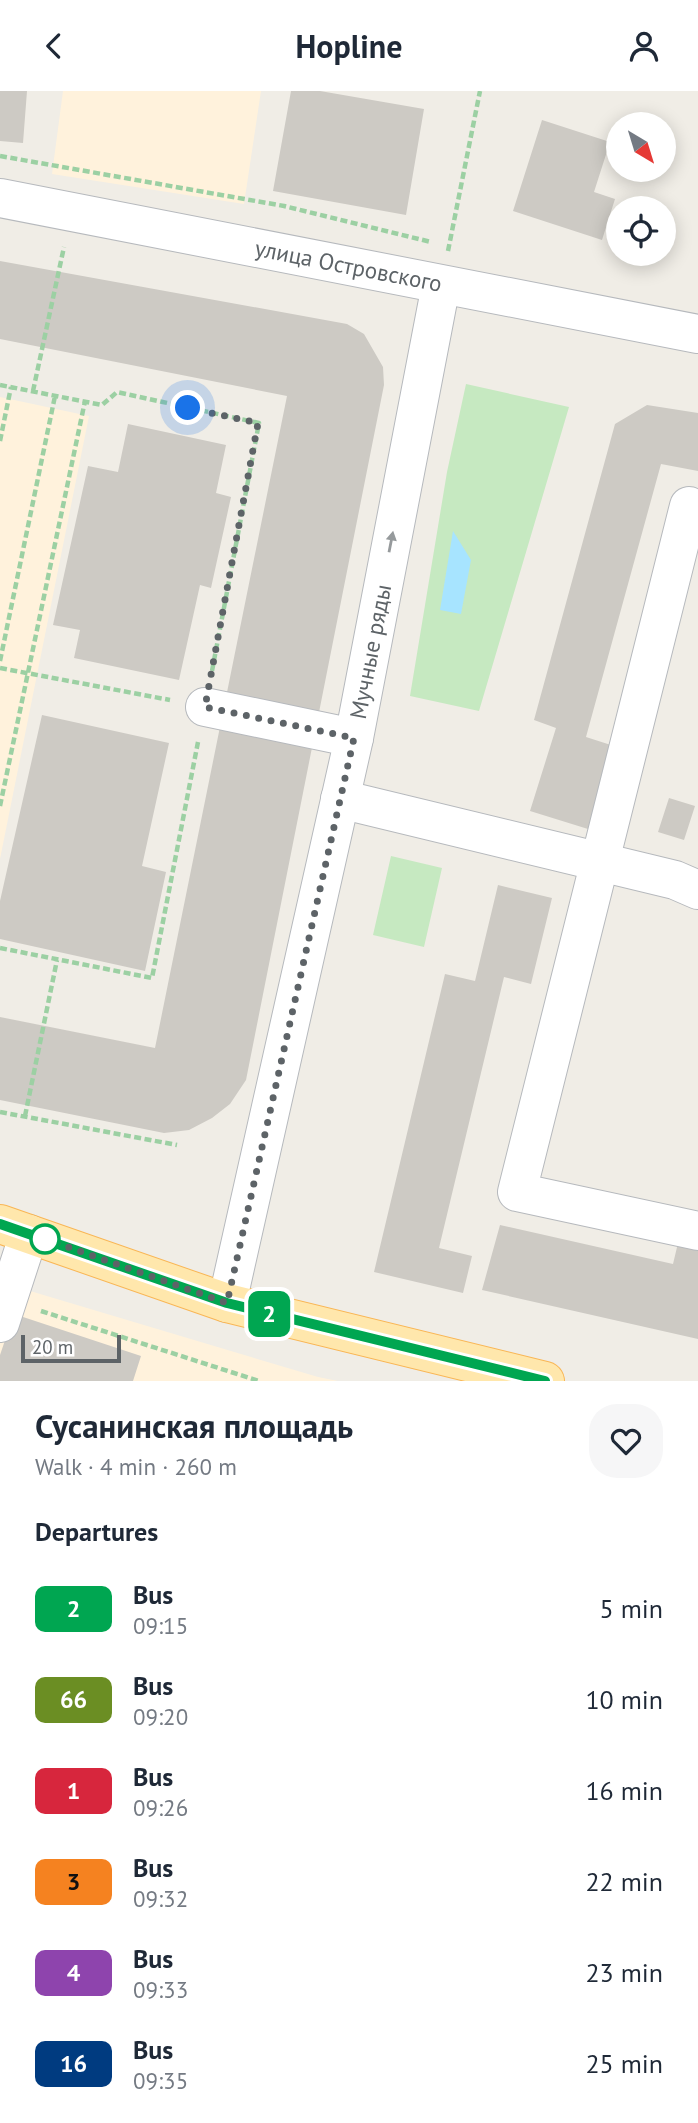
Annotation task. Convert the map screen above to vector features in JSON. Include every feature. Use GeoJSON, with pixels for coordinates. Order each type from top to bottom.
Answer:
{"type":"FeatureCollection","features":[{"type":"Feature","properties":{"kind":"main road"},"geometry":{"type":"LineString","coordinates":[[15,1229],[227,1303],[545,1381]]}},
{"type":"Feature","properties":{"kind":"street","name":"улица Островского"},"geometry":{"type":"LineString","coordinates":[[0,198],[698,334]]}},
{"type":"Feature","properties":{"kind":"street","name":"Мучные ряды"},"geometry":{"type":"LineString","coordinates":[[227,1303],[354,738],[441,285]]}},
{"type":"Feature","properties":{"kind":"street"},"geometry":{"type":"LineString","coordinates":[[689,506],[517,1192],[698,1231]]}},
{"type":"Feature","properties":{"kind":"street"},"geometry":{"type":"LineString","coordinates":[[205,707],[354,738]]}},
{"type":"Feature","properties":{"kind":"street"},"geometry":{"type":"LineString","coordinates":[[340,799],[676,880],[698,890]]}},
{"type":"Feature","properties":{"kind":"street"},"geometry":{"type":"LineString","coordinates":[[4,1312],[15,1229]]}},
{"type":"Feature","properties":{"kind":"path"},"geometry":{"type":"LineString","coordinates":[[441,285],[481,91]]}},
{"type":"Feature","properties":{"kind":"path"},"geometry":{"type":"LineString","coordinates":[[0,156],[284,206],[436,243]]}},
{"type":"Feature","properties":{"kind":"path"},"geometry":{"type":"LineString","coordinates":[[33,391],[72,212]]}},
{"type":"Feature","properties":{"kind":"path"},"geometry":{"type":"LineString","coordinates":[[0,385],[102,405],[117,392],[258,423],[152,978],[0,948]]}},
{"type":"Feature","properties":{"kind":"path"},"geometry":{"type":"LineString","coordinates":[[0,441],[11,387]]}},
{"type":"Feature","properties":{"kind":"path"},"geometry":{"type":"LineString","coordinates":[[0,661],[55,396]]}},
{"type":"Feature","properties":{"kind":"path"},"geometry":{"type":"LineString","coordinates":[[0,806],[85,401]]}},
{"type":"Feature","properties":{"kind":"path"},"geometry":{"type":"LineString","coordinates":[[0,669],[205,707]]}},
{"type":"Feature","properties":{"kind":"path"},"geometry":{"type":"LineString","coordinates":[[25,1116],[57,961]]}},
{"type":"Feature","properties":{"kind":"path"},"geometry":{"type":"LineString","coordinates":[[0,1112],[177,1145]]}},
{"type":"Feature","properties":{"kind":"path"},"geometry":{"type":"LineString","coordinates":[[4,1312],[258,1381]]}},
{"type":"Feature","properties":{"kind":"shaded area"},"geometry":{"type":"Polygon","coordinates":[[[63,91],[261,91],[244,204],[52,174],[63,91]]]}},
{"type":"Feature","properties":{"kind":"shaded area"},"geometry":{"type":"Polygon","coordinates":[[[0,397],[89,416],[0,859],[0,397]]]}},
{"type":"Feature","properties":{"kind":"shaded area"},"geometry":{"type":"Polygon","coordinates":[[[0,1282],[318,1377],[338,1381],[0,1381],[0,1282]]]}},
{"type":"Feature","properties":{"kind":"green space"},"geometry":{"type":"Polygon","coordinates":[[[466,384],[569,407],[479,711],[410,696],[447,472],[466,384]]]}},
{"type":"Feature","properties":{"kind":"green space"},"geometry":{"type":"Polygon","coordinates":[[[391,856],[442,868],[424,947],[373,935],[391,856]]]}},
{"type":"Feature","properties":{"kind":"water"},"geometry":{"type":"Polygon","coordinates":[[[453,531],[471,560],[461,614],[440,610],[453,531]]]}},
{"type":"Feature","properties":{"kind":"building"},"geometry":{"type":"Polygon","coordinates":[[[0,91],[27,91],[23,143],[0,141],[0,91]]]}},
{"type":"Feature","properties":{"kind":"building"},"geometry":{"type":"Polygon","coordinates":[[[291,91],[320,91],[424,109],[406,215],[273,191],[291,91]]]}},
{"type":"Feature","properties":{"kind":"building"},"geometry":{"type":"Polygon","coordinates":[[[542,120],[606,141],[606,154],[594,192],[606,196],[606,227],[602,240],[513,211],[542,120]]]}},
{"type":"Feature","properties":{"kind":"building"},"geometry":{"type":"Polygon","coordinates":[[[0,261],[347,324],[364,334],[383,367],[384,385],[246,1080],[230,1104],[212,1118],[189,1130],[164,1133],[0,1100],[0,1017],[155,1048],[287,396],[0,339],[0,261]]]}},
{"type":"Feature","properties":{"kind":"building"},"geometry":{"type":"Polygon","coordinates":[[[647,405],[698,413],[698,471],[661,464],[586,737],[614,746],[588,829],[530,811],[556,728],[534,720],[615,424],[647,405]]]}},
{"type":"Feature","properties":{"kind":"building"},"geometry":{"type":"Polygon","coordinates":[[[128,424],[226,445],[216,493],[231,497],[211,588],[200,585],[179,680],[74,658],[80,630],[53,625],[88,466],[118,472],[128,424]]]}},
{"type":"Feature","properties":{"kind":"building"},"geometry":{"type":"Polygon","coordinates":[[[42,715],[169,743],[142,866],[166,872],[145,971],[0,939],[0,901],[42,715]]]}},
{"type":"Feature","properties":{"kind":"building"},"geometry":{"type":"Polygon","coordinates":[[[669,798],[695,806],[684,840],[658,832],[669,798]]]}},
{"type":"Feature","properties":{"kind":"building"},"geometry":{"type":"Polygon","coordinates":[[[498,885],[552,898],[531,984],[504,977],[439,1248],[472,1256],[463,1293],[374,1272],[445,974],[475,981],[498,885]]]}},
{"type":"Feature","properties":{"kind":"building"},"geometry":{"type":"Polygon","coordinates":[[[500,1225],[673,1264],[678,1243],[698,1248],[698,1339],[482,1290],[500,1225]]]}},
{"type":"Feature","properties":{"kind":"building"},"geometry":{"type":"Polygon","coordinates":[[[14,1314],[141,1356],[133,1381],[0,1381],[0,1355],[14,1314]]]}},
{"type":"Feature","properties":{"kind":"bus line","name":"2"},"geometry":{"type":"LineString","coordinates":[[0,1224],[227,1303],[545,1381]]}},
{"type":"Feature","properties":{"kind":"route"},"geometry":{"type":"LineString","coordinates":[[45,1239],[227,1303],[354,738],[205,707],[258,423],[188,408]]}}]}
